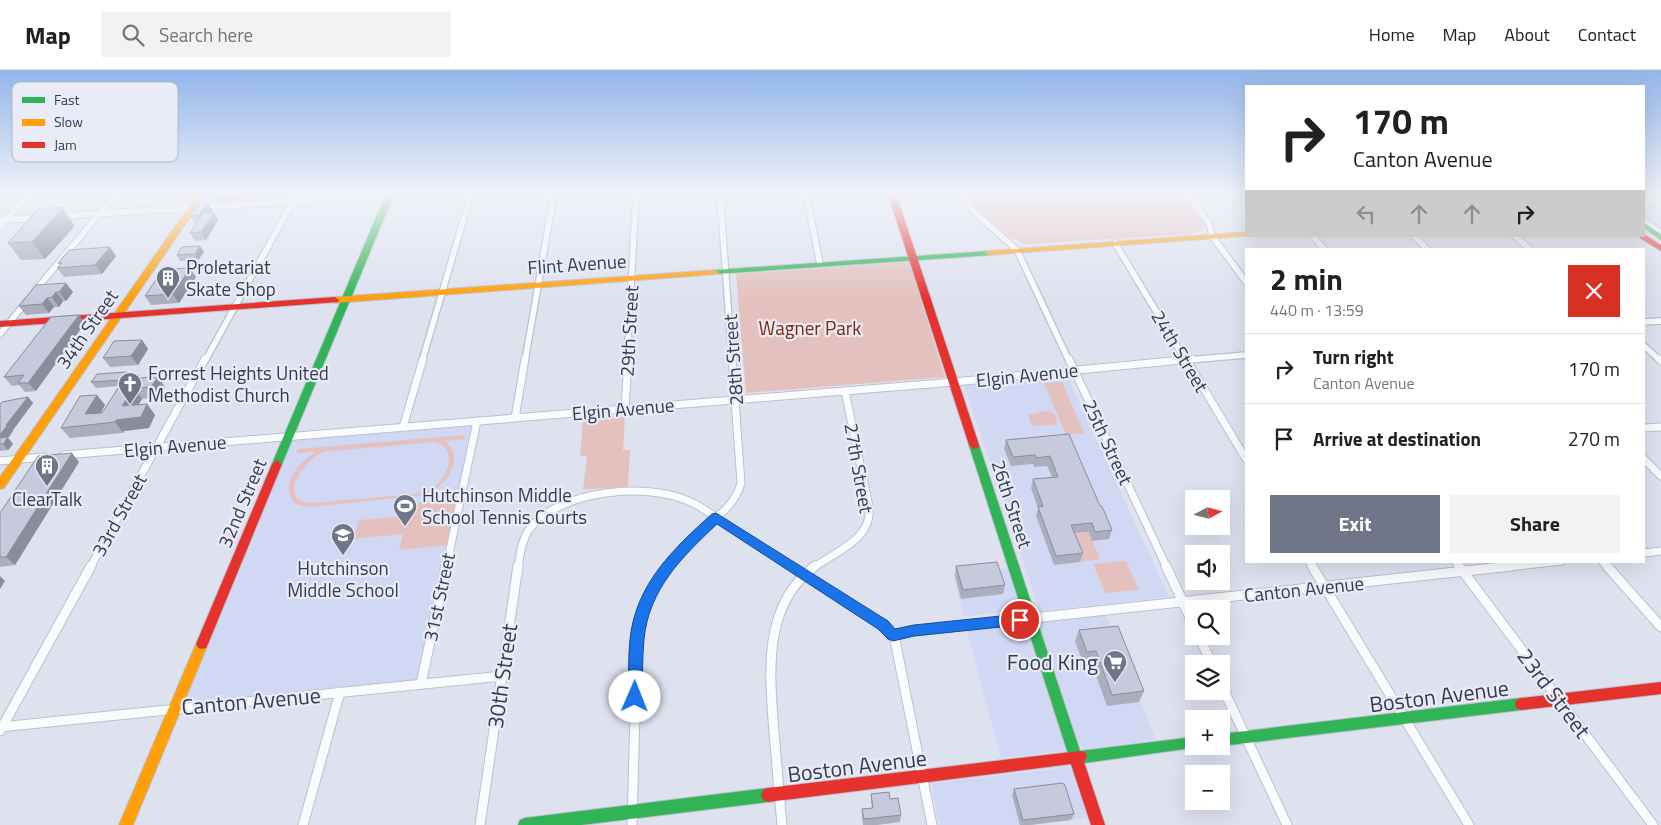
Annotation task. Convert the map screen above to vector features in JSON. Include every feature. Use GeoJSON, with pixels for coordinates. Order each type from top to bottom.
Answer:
{"type":"FeatureCollection","features":[{"type":"Feature","properties":{"kind":"street"},"geometry":{"type":"LineString","coordinates":[[0,334],[4,323],[86,229]]}},
{"type":"Feature","properties":{"kind":"street","name":"34th Street"},"geometry":{"type":"LineString","coordinates":[[0,485],[177,229]]}},
{"type":"Feature","properties":{"kind":"street","name":"33rd Street"},"geometry":{"type":"LineString","coordinates":[[1,728],[278,229]]}},
{"type":"Feature","properties":{"kind":"street","name":"32nd Street"},"geometry":{"type":"LineString","coordinates":[[126,825],[375,229]]}},
{"type":"Feature","properties":{"kind":"street"},"geometry":{"type":"LineString","coordinates":[[403,428],[461,229]]}},
{"type":"Feature","properties":{"kind":"street"},"geometry":{"type":"LineString","coordinates":[[515,418],[548,229]]}},
{"type":"Feature","properties":{"kind":"street","name":"29th Street"},"geometry":{"type":"LineString","coordinates":[[625,409],[634,229]]}},
{"type":"Feature","properties":{"kind":"street","name":"28th Street"},"geometry":{"type":"LineString","coordinates":[[716,517],[738,495],[741,483],[723,229]]}},
{"type":"Feature","properties":{"kind":"street"},"geometry":{"type":"LineString","coordinates":[[813,229],[820,264]]}},
{"type":"Feature","properties":{"kind":"street","name":"26th Street"},"geometry":{"type":"LineString","coordinates":[[904,229],[1098,825]]}},
{"type":"Feature","properties":{"kind":"street","name":"25th Street"},"geometry":{"type":"LineString","coordinates":[[994,229],[1017,250],[1185,606]]}},
{"type":"Feature","properties":{"kind":"street"},"geometry":{"type":"LineString","coordinates":[[1210,229],[1212,236],[1245,281]]}},
{"type":"Feature","properties":{"kind":"street"},"geometry":{"type":"LineString","coordinates":[[1650,229],[1661,238]]}},
{"type":"Feature","properties":{"kind":"street","name":"Flint Avenue"},"geometry":{"type":"LineString","coordinates":[[4,323],[1245,234]]}},
{"type":"Feature","properties":{"kind":"street"},"geometry":{"type":"LineString","coordinates":[[1314,237],[1323,248]]}},
{"type":"Feature","properties":{"kind":"street"},"geometry":{"type":"LineString","coordinates":[[1415,237],[1426,248]]}},
{"type":"Feature","properties":{"kind":"street"},"geometry":{"type":"LineString","coordinates":[[1516,237],[1529,248]]}},
{"type":"Feature","properties":{"kind":"street"},"geometry":{"type":"LineString","coordinates":[[1644,237],[1661,249]]}},
{"type":"Feature","properties":{"kind":"street","name":"24th Street"},"geometry":{"type":"LineString","coordinates":[[1115,243],[1245,457]]}},
{"type":"Feature","properties":{"kind":"street"},"geometry":{"type":"LineString","coordinates":[[1645,322],[1661,321]]}},
{"type":"Feature","properties":{"kind":"street"},"geometry":{"type":"LineString","coordinates":[[1645,347],[1661,361]]}},
{"type":"Feature","properties":{"kind":"street","name":"Elgin Avenue"},"geometry":{"type":"LineString","coordinates":[[58,456],[954,382],[1245,355]]}},
{"type":"Feature","properties":{"kind":"street","name":"27th Street"},"geometry":{"type":"LineString","coordinates":[[805,574],[819,562],[861,534],[867,526],[870,517],[845,390]]}},
{"type":"Feature","properties":{"kind":"street","name":"31st Street"},"geometry":{"type":"LineString","coordinates":[[421,684],[476,421]]}},
{"type":"Feature","properties":{"kind":"street"},"geometry":{"type":"LineString","coordinates":[[1645,428],[1661,426]]}},
{"type":"Feature","properties":{"kind":"street"},"geometry":{"type":"LineString","coordinates":[[0,461],[50,456]]}},
{"type":"Feature","properties":{"kind":"street"},"geometry":{"type":"LineString","coordinates":[[1645,460],[1661,476]]}},
{"type":"Feature","properties":{"kind":"street","name":"30th Street"},"geometry":{"type":"LineString","coordinates":[[480,825],[518,562],[522,545],[530,528],[542,517],[562,504],[594,496],[626,493],[667,494],[690,501],[716,517]]}},
{"type":"Feature","properties":{"kind":"street"},"geometry":{"type":"LineString","coordinates":[[632,825],[637,639],[640,622],[652,587],[663,571],[677,554],[716,517],[883,625],[893,635],[898,650],[932,825]]}},
{"type":"Feature","properties":{"kind":"street"},"geometry":{"type":"LineString","coordinates":[[1645,552],[1661,551]]}},
{"type":"Feature","properties":{"kind":"street"},"geometry":{"type":"LineString","coordinates":[[1309,563],[1469,825]]}},
{"type":"Feature","properties":{"kind":"street","name":"23rd Street"},"geometry":{"type":"LineString","coordinates":[[1456,563],[1653,825]]}},
{"type":"Feature","properties":{"kind":"street","name":"Canton Avenue"},"geometry":{"type":"LineString","coordinates":[[893,635],[914,630],[1544,563]]}},
{"type":"Feature","properties":{"kind":"street"},"geometry":{"type":"LineString","coordinates":[[1604,563],[1661,627]]}},
{"type":"Feature","properties":{"kind":"street"},"geometry":{"type":"LineString","coordinates":[[782,825],[770,680],[770,644],[783,607],[805,574]]}},
{"type":"Feature","properties":{"kind":"street","name":"Canton Avenue"},"geometry":{"type":"LineString","coordinates":[[1,728],[175,708],[502,676]]}},
{"type":"Feature","properties":{"kind":"street","name":"Boston Avenue"},"geometry":{"type":"LineString","coordinates":[[1230,739],[1661,688]]}},
{"type":"Feature","properties":{"kind":"street"},"geometry":{"type":"LineString","coordinates":[[303,825],[340,692]]}},
{"type":"Feature","properties":{"kind":"street"},"geometry":{"type":"LineString","coordinates":[[1228,700],[1287,825]]}},
{"type":"Feature","properties":{"kind":"street","name":"Boston Avenue"},"geometry":{"type":"LineString","coordinates":[[525,825],[1185,744]]}},
{"type":"Feature","properties":{"kind":"shaded area"},"geometry":{"type":"Polygon","coordinates":[[[1068,377],[1169,597],[1040,611],[964,385],[1068,377]]]}},
{"type":"Feature","properties":{"kind":"shaded area","name":"Hutchinson Middle School"},"geometry":{"type":"Polygon","coordinates":[[[477,421],[421,684],[175,708],[288,436],[477,421]]]}},
{"type":"Feature","properties":{"kind":"shaded area"},"geometry":{"type":"Polygon","coordinates":[[[1008,569],[1019,603],[1016,610],[964,617],[953,574],[1008,569]]]}},
{"type":"Feature","properties":{"kind":"shaded area"},"geometry":{"type":"Polygon","coordinates":[[[1105,612],[1156,740],[1085,749],[1079,744],[1039,621],[1105,612]]]}},
{"type":"Feature","properties":{"kind":"shaded area"},"geometry":{"type":"Polygon","coordinates":[[[1015,622],[1022,625],[1029,632],[1065,746],[1064,751],[1001,758],[966,627],[1015,622]]]}},
{"type":"Feature","properties":{"kind":"shaded area"},"geometry":{"type":"Polygon","coordinates":[[[1070,767],[1074,772],[1089,818],[1032,825],[939,825],[932,788],[934,783],[1070,767]]]}},
{"type":"Feature","properties":{"kind":"green space"},"geometry":{"type":"Polygon","coordinates":[[[1202,229],[1191,234],[1027,244],[1000,230],[1202,229]]]}},
{"type":"Feature","properties":{"kind":"green space","name":"Wagner Park"},"geometry":{"type":"Polygon","coordinates":[[[909,262],[945,377],[746,393],[736,274],[909,262]]]}},
{"type":"Feature","properties":{"kind":"green space"},"geometry":{"type":"Polygon","coordinates":[[[1062,382],[1084,433],[1066,435],[1044,383],[1062,382]]]}},
{"type":"Feature","properties":{"kind":"green space"},"geometry":{"type":"Polygon","coordinates":[[[1044,411],[1051,412],[1056,416],[1057,422],[1055,425],[1032,426],[1028,415],[1044,411]]]}},
{"type":"Feature","properties":{"kind":"green space"},"geometry":{"type":"Polygon","coordinates":[[[625,417],[623,450],[630,450],[628,486],[583,490],[587,456],[580,456],[583,420],[625,417]]]}},
{"type":"Feature","properties":{"kind":"green space"},"geometry":{"type":"Polygon","coordinates":[[[465,435],[465,439],[445,441],[451,448],[454,464],[451,472],[440,486],[425,495],[309,507],[296,504],[289,490],[290,482],[303,461],[316,452],[296,453],[298,449],[465,435]],[[434,442],[323,452],[316,456],[301,471],[294,488],[295,495],[301,501],[312,503],[425,492],[433,488],[440,481],[447,468],[449,455],[442,445],[434,442]]]}},
{"type":"Feature","properties":{"kind":"green space","name":"Hutchinson Middle School Tennis Courts"},"geometry":{"type":"Polygon","coordinates":[[[460,499],[450,545],[399,550],[403,534],[353,539],[359,520],[407,516],[410,504],[460,499]]]}},
{"type":"Feature","properties":{"kind":"green space"},"geometry":{"type":"Polygon","coordinates":[[[1089,532],[1100,559],[1080,562],[1069,534],[1089,532]]]}},
{"type":"Feature","properties":{"kind":"green space"},"geometry":{"type":"Polygon","coordinates":[[[1126,561],[1139,590],[1105,593],[1093,564],[1126,561]]]}},
{"type":"Feature","properties":{"kind":"building"},"geometry":{"type":"Polygon","coordinates":[[[20,229],[44,229],[32,242],[8,243],[20,229]]]}},
{"type":"Feature","properties":{"kind":"building"},"geometry":{"type":"Polygon","coordinates":[[[192,229],[203,229],[201,232],[190,233],[192,229]]]}},
{"type":"Feature","properties":{"kind":"building"},"geometry":{"type":"Polygon","coordinates":[[[200,246],[195,254],[177,255],[182,247],[200,246]]]}},
{"type":"Feature","properties":{"kind":"building"},"geometry":{"type":"Polygon","coordinates":[[[110,247],[95,265],[57,268],[62,263],[58,263],[69,250],[110,247]]]}},
{"type":"Feature","properties":{"kind":"building"},"geometry":{"type":"Polygon","coordinates":[[[190,268],[173,294],[145,296],[163,269],[190,268]]]}},
{"type":"Feature","properties":{"kind":"building"},"geometry":{"type":"Polygon","coordinates":[[[66,283],[59,292],[47,298],[42,304],[19,306],[36,285],[66,283]]]}},
{"type":"Feature","properties":{"kind":"building"},"geometry":{"type":"Polygon","coordinates":[[[79,315],[28,383],[18,383],[24,375],[4,377],[51,317],[79,315]]]}},
{"type":"Feature","properties":{"kind":"building"},"geometry":{"type":"Polygon","coordinates":[[[142,340],[131,356],[103,358],[114,341],[142,340]]]}},
{"type":"Feature","properties":{"kind":"building"},"geometry":{"type":"Polygon","coordinates":[[[127,372],[122,380],[91,382],[97,374],[127,372]]]}},
{"type":"Feature","properties":{"kind":"building"},"geometry":{"type":"Polygon","coordinates":[[[139,375],[137,378],[158,377],[151,387],[134,388],[122,406],[147,404],[141,417],[61,428],[80,396],[97,395],[85,414],[102,413],[126,376],[139,375]]]}},
{"type":"Feature","properties":{"kind":"building"},"geometry":{"type":"Polygon","coordinates":[[[28,397],[6,425],[8,424],[0,435],[0,404],[28,397]]]}},
{"type":"Feature","properties":{"kind":"building"},"geometry":{"type":"Polygon","coordinates":[[[1069,434],[1112,530],[1095,532],[1092,523],[1071,525],[1083,553],[1056,556],[1038,507],[1043,506],[1033,479],[1058,477],[1050,456],[1036,458],[1035,455],[1013,457],[1006,440],[1069,434]]]}},
{"type":"Feature","properties":{"kind":"building"},"geometry":{"type":"Polygon","coordinates":[[[8,437],[3,444],[0,444],[0,438],[8,437]]]}},
{"type":"Feature","properties":{"kind":"building"},"geometry":{"type":"Polygon","coordinates":[[[72,453],[6,557],[0,557],[0,513],[38,456],[72,453]]]}},
{"type":"Feature","properties":{"kind":"building"},"geometry":{"type":"Polygon","coordinates":[[[997,562],[1005,585],[963,590],[956,566],[997,562]]]}},
{"type":"Feature","properties":{"kind":"building","name":"Food King"},"geometry":{"type":"Polygon","coordinates":[[[1118,626],[1144,691],[1112,695],[1096,651],[1087,652],[1079,630],[1118,626]]]}},
{"type":"Feature","properties":{"kind":"building"},"geometry":{"type":"Polygon","coordinates":[[[1062,783],[1065,785],[1074,814],[1023,820],[1014,789],[1062,783]]]}},
{"type":"Feature","properties":{"kind":"building"},"geometry":{"type":"Polygon","coordinates":[[[889,792],[890,799],[898,798],[901,815],[864,819],[862,809],[873,808],[871,794],[889,792]]]}},
{"type":"Feature","properties":{"kind":"traffic: fast"},"geometry":{"type":"LineString","coordinates":[[277,464],[375,229]]}},
{"type":"Feature","properties":{"kind":"traffic: fast"},"geometry":{"type":"LineString","coordinates":[[1650,229],[1661,238]]}},
{"type":"Feature","properties":{"kind":"traffic: fast"},"geometry":{"type":"LineString","coordinates":[[715,272],[989,253]]}},
{"type":"Feature","properties":{"kind":"traffic: fast"},"geometry":{"type":"LineString","coordinates":[[974,445],[1078,764]]}},
{"type":"Feature","properties":{"kind":"traffic: fast"},"geometry":{"type":"LineString","coordinates":[[1230,739],[1521,704]]}},
{"type":"Feature","properties":{"kind":"traffic: fast"},"geometry":{"type":"LineString","coordinates":[[1080,757],[1185,744]]}},
{"type":"Feature","properties":{"kind":"traffic: fast"},"geometry":{"type":"LineString","coordinates":[[525,825],[768,795]]}},
{"type":"Feature","properties":{"kind":"traffic: slow"},"geometry":{"type":"LineString","coordinates":[[0,485],[178,229]]}},
{"type":"Feature","properties":{"kind":"traffic: slow"},"geometry":{"type":"LineString","coordinates":[[989,253],[1245,234]]}},
{"type":"Feature","properties":{"kind":"traffic: slow"},"geometry":{"type":"LineString","coordinates":[[335,300],[715,272]]}},
{"type":"Feature","properties":{"kind":"traffic: slow"},"geometry":{"type":"LineString","coordinates":[[126,825],[202,644]]}},
{"type":"Feature","properties":{"kind":"traffic: jam"},"geometry":{"type":"LineString","coordinates":[[904,229],[974,445]]}},
{"type":"Feature","properties":{"kind":"traffic: jam"},"geometry":{"type":"LineString","coordinates":[[1644,237],[1661,249]]}},
{"type":"Feature","properties":{"kind":"traffic: jam"},"geometry":{"type":"LineString","coordinates":[[0,324],[335,300]]}},
{"type":"Feature","properties":{"kind":"traffic: jam"},"geometry":{"type":"LineString","coordinates":[[202,644],[277,464]]}},
{"type":"Feature","properties":{"kind":"traffic: jam"},"geometry":{"type":"LineString","coordinates":[[1521,704],[1661,688]]}},
{"type":"Feature","properties":{"kind":"traffic: jam"},"geometry":{"type":"LineString","coordinates":[[768,795],[1080,757]]}},
{"type":"Feature","properties":{"kind":"traffic: jam"},"geometry":{"type":"LineString","coordinates":[[1078,764],[1098,825]]}},
{"type":"Feature","properties":{"kind":"place","name":"Proletariat Skate Shop"},"geometry":{"type":"Point","coordinates":[168,299]}},
{"type":"Feature","properties":{"kind":"place","name":"Forrest Heights United Methodist Church"},"geometry":{"type":"Point","coordinates":[130,405]}},
{"type":"Feature","properties":{"kind":"place","name":"ClearTalk"},"geometry":{"type":"Point","coordinates":[47,487]}},
{"type":"Feature","properties":{"kind":"place","name":"Hutchinson Middle School Tennis Courts"},"geometry":{"type":"Point","coordinates":[405,527]}},
{"type":"Feature","properties":{"kind":"place","name":"Hutchinson Middle School"},"geometry":{"type":"Point","coordinates":[343,556]}},
{"type":"Feature","properties":{"kind":"place","name":"Food King"},"geometry":{"type":"Point","coordinates":[1115,683]}},
{"type":"Feature","properties":{"kind":"route"},"geometry":{"type":"LineString","coordinates":[[635,697],[637,639],[645,604],[652,587],[677,554],[716,517],[883,625],[893,635],[914,630],[1020,620]]}}]}
